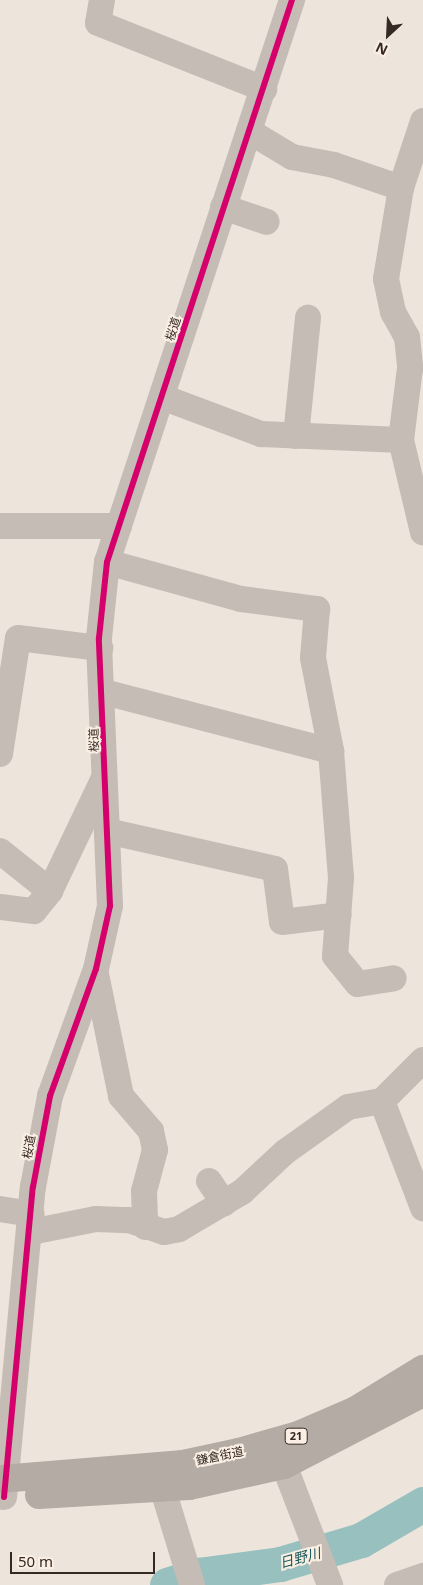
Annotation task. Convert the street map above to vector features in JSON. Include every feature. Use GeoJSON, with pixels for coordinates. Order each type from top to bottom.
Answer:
{"type":"FeatureCollection","features":[{"type":"Feature","properties":{"kind":"main road","name":"鎌倉街道"},"geometry":{"type":"LineString","coordinates":[[158,1477],[298,1435],[356,1410],[423,1369]]}},
{"type":"Feature","properties":{"kind":"main road","name":"鎌倉街道"},"geometry":{"type":"LineString","coordinates":[[2,1488],[158,1477],[284,1465],[423,1393]]}},
{"type":"Feature","properties":{"kind":"street"},"geometry":{"type":"LineString","coordinates":[[102,0],[98,23],[264,89]]}},
{"type":"Feature","properties":{"kind":"street","name":"桜道"},"geometry":{"type":"LineString","coordinates":[[2,1488],[31,1223],[50,1096],[96,969],[110,906],[106,831],[104,692],[100,648],[107,562],[292,0]]}},
{"type":"Feature","properties":{"kind":"street"},"geometry":{"type":"LineString","coordinates":[[421,517],[410,454],[410,368],[415,335],[393,312],[386,279],[400,188],[418,151],[423,121]]}},
{"type":"Feature","properties":{"kind":"street"},"geometry":{"type":"LineString","coordinates":[[249,131],[292,157],[334,165],[400,188]]}},
{"type":"Feature","properties":{"kind":"street"},"geometry":{"type":"LineString","coordinates":[[223,207],[267,222]]}},
{"type":"Feature","properties":{"kind":"street"},"geometry":{"type":"LineString","coordinates":[[296,436],[308,318]]}},
{"type":"Feature","properties":{"kind":"street"},"geometry":{"type":"LineString","coordinates":[[162,397],[260,434],[296,436],[410,454]]}},
{"type":"Feature","properties":{"kind":"street"},"geometry":{"type":"LineString","coordinates":[[0,526],[119,526]]}},
{"type":"Feature","properties":{"kind":"street"},"geometry":{"type":"LineString","coordinates":[[107,562],[241,599],[317,609],[313,658],[331,751],[342,878],[335,956],[358,984],[394,978]]}},
{"type":"Feature","properties":{"kind":"street"},"geometry":{"type":"LineString","coordinates":[[0,754],[18,638],[100,648]]}},
{"type":"Feature","properties":{"kind":"street"},"geometry":{"type":"LineString","coordinates":[[104,692],[331,751]]}},
{"type":"Feature","properties":{"kind":"street"},"geometry":{"type":"LineString","coordinates":[[0,907],[34,911],[50,891],[106,775]]}},
{"type":"Feature","properties":{"kind":"street"},"geometry":{"type":"LineString","coordinates":[[106,831],[275,869],[282,922],[338,915]]}},
{"type":"Feature","properties":{"kind":"street"},"geometry":{"type":"LineString","coordinates":[[0,851],[50,891]]}},
{"type":"Feature","properties":{"kind":"street"},"geometry":{"type":"LineString","coordinates":[[96,969],[121,1096],[151,1131],[153,1140],[144,1191],[146,1227]]}},
{"type":"Feature","properties":{"kind":"street"},"geometry":{"type":"LineString","coordinates":[[0,1209],[31,1223],[96,1219],[129,1220],[164,1232],[179,1229],[224,1203],[348,1107],[382,1101],[423,1060]]}},
{"type":"Feature","properties":{"kind":"street"},"geometry":{"type":"LineString","coordinates":[[382,1101],[423,1208]]}},
{"type":"Feature","properties":{"kind":"street"},"geometry":{"type":"LineString","coordinates":[[209,1181],[224,1203]]}},
{"type":"Feature","properties":{"kind":"street"},"geometry":{"type":"LineString","coordinates":[[284,1465],[328,1578]]}},
{"type":"Feature","properties":{"kind":"street"},"geometry":{"type":"LineString","coordinates":[[158,1477],[182,1560],[192,1585]]}},
{"type":"Feature","properties":{"kind":"street"},"geometry":{"type":"LineString","coordinates":[[397,1585],[423,1576]]}},
{"type":"Feature","properties":{"kind":"waterway","name":"日野川"},"geometry":{"type":"LineString","coordinates":[[167,1585],[198,1575],[280,1564],[361,1540],[423,1504]]}},
{"type":"Feature","properties":{"kind":"cycle path"},"geometry":{"type":"LineString","coordinates":[[4,1497],[33,1187],[50,1096],[96,969],[110,906],[99,638],[107,562],[292,0]]}}]}
